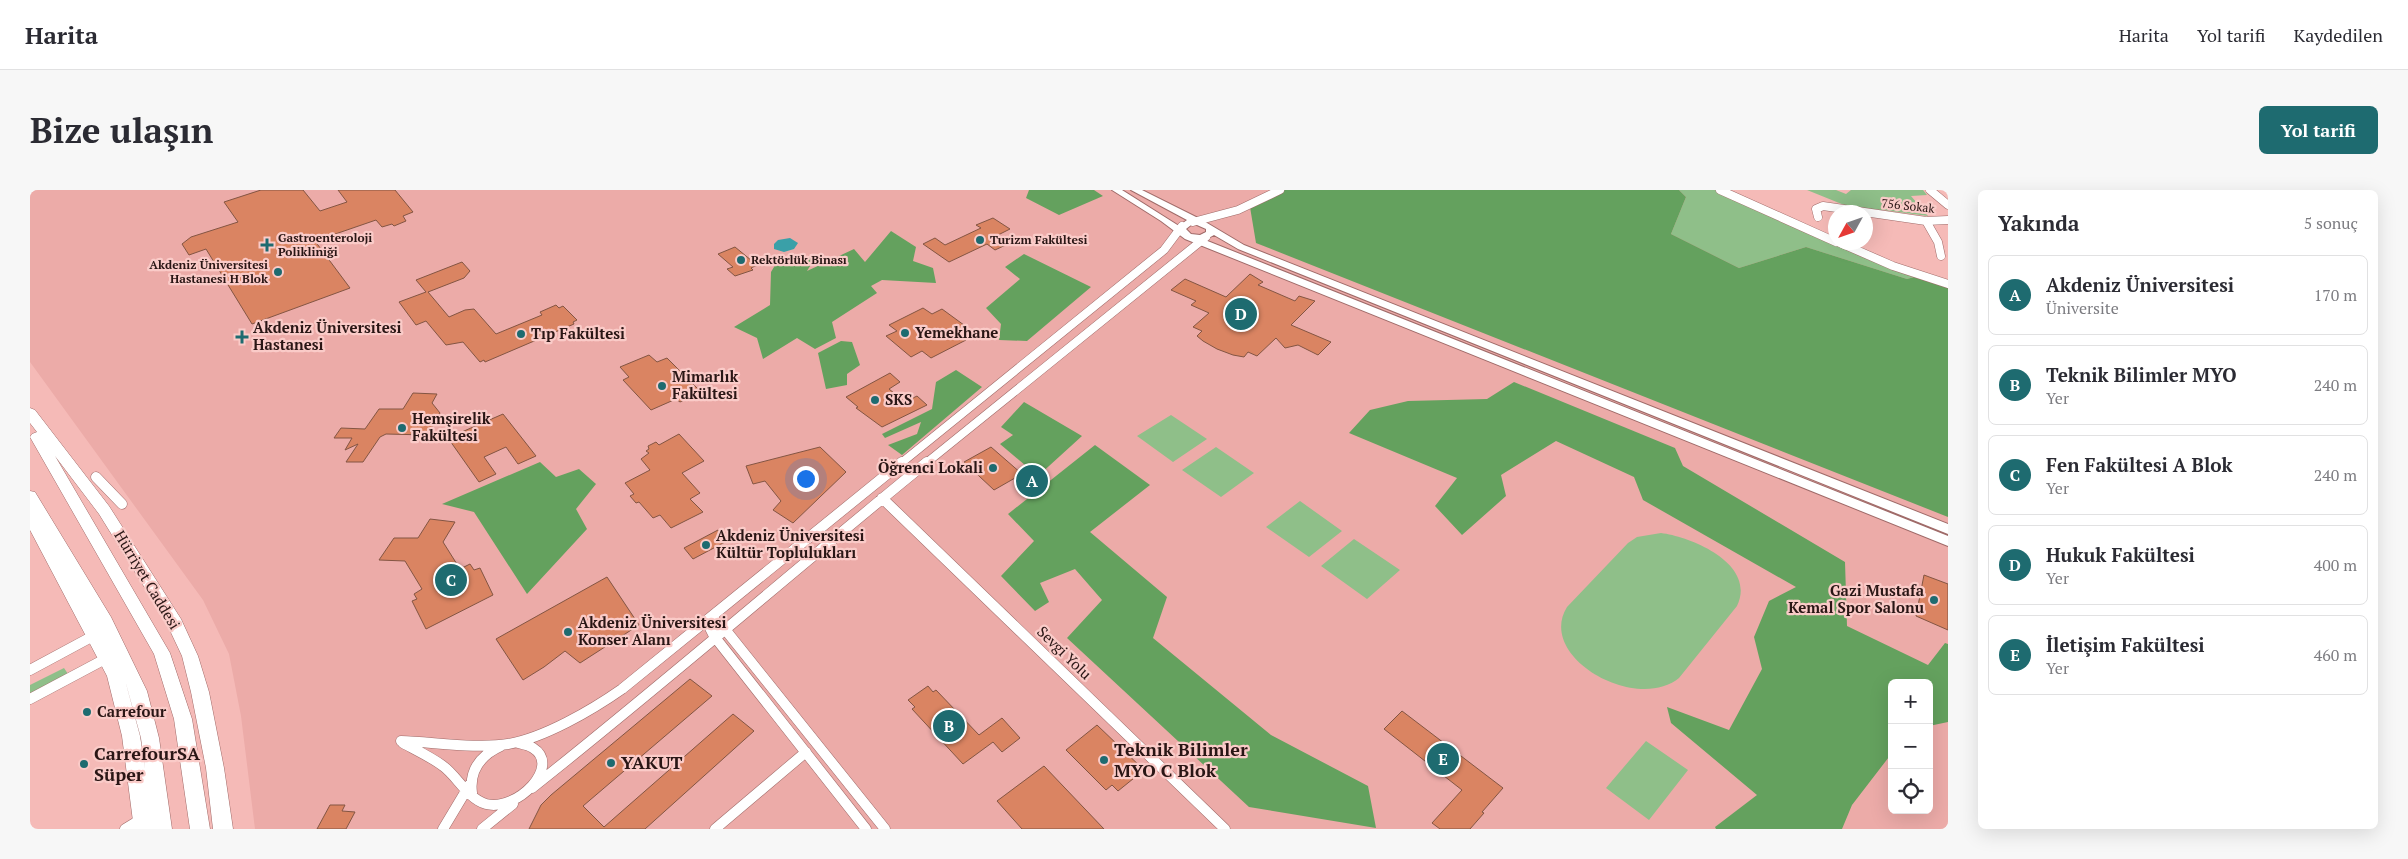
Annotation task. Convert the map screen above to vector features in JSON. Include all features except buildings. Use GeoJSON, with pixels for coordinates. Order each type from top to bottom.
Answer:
{"type":"FeatureCollection","features":[{"type":"Feature","properties":{"kind":"highway","name":"Hürriyet Caddesi"},"geometry":{"type":"LineString","coordinates":[[30,413],[104,510],[173,619],[190,656],[200,692],[215,768],[223,829]]}},
{"type":"Feature","properties":{"kind":"highway"},"geometry":{"type":"LineString","coordinates":[[30,425],[162,653],[174,686],[186,734],[200,829]]}},
{"type":"Feature","properties":{"kind":"highway"},"geometry":{"type":"LineString","coordinates":[[30,496],[105,622],[130,670],[138,691],[150,738],[162,829]]}},
{"type":"Feature","properties":{"kind":"highway"},"geometry":{"type":"LineString","coordinates":[[30,516],[115,675],[131,736],[144,824]]}},
{"type":"Feature","properties":{"kind":"street"},"geometry":{"type":"LineString","coordinates":[[1116,190],[1193,234],[1948,541]]}},
{"type":"Feature","properties":{"kind":"street"},"geometry":{"type":"LineString","coordinates":[[1135,190],[1196,222],[1250,208],[1280,190]]}},
{"type":"Feature","properties":{"kind":"street"},"geometry":{"type":"LineString","coordinates":[[1720,190],[1828,238]]}},
{"type":"Feature","properties":{"kind":"street"},"geometry":{"type":"LineString","coordinates":[[1732,190],[1828,232]]}},
{"type":"Feature","properties":{"kind":"street"},"geometry":{"type":"LineString","coordinates":[[1930,190],[1948,205]]}},
{"type":"Feature","properties":{"kind":"street","name":"756 Sokak"},"geometry":{"type":"LineString","coordinates":[[1818,217],[1816,208],[1823,206],[1926,220],[1948,220]]}},
{"type":"Feature","properties":{"kind":"street"},"geometry":{"type":"LineString","coordinates":[[443,829],[470,789],[472,774],[481,759],[496,748],[544,732],[599,705],[622,689],[1164,250],[1231,214]]}},
{"type":"Feature","properties":{"kind":"street"},"geometry":{"type":"LineString","coordinates":[[1926,220],[1938,242],[1941,256]]}},
{"type":"Feature","properties":{"kind":"street"},"geometry":{"type":"LineString","coordinates":[[1193,234],[1196,222]]}},
{"type":"Feature","properties":{"kind":"street"},"geometry":{"type":"LineString","coordinates":[[482,829],[634,707],[714,636],[882,498],[1193,234],[1196,222]]}},
{"type":"Feature","properties":{"kind":"street"},"geometry":{"type":"LineString","coordinates":[[1193,234],[1241,248],[1948,529]]}},
{"type":"Feature","properties":{"kind":"street"},"geometry":{"type":"LineString","coordinates":[[1856,250],[1894,266],[1948,284]]}},
{"type":"Feature","properties":{"kind":"street"},"geometry":{"type":"LineString","coordinates":[[1873,250],[1948,278]]}},
{"type":"Feature","properties":{"kind":"street"},"geometry":{"type":"LineString","coordinates":[[96,477],[122,504]]}},
{"type":"Feature","properties":{"kind":"street","name":"Sevgi Yolu"},"geometry":{"type":"LineString","coordinates":[[882,498],[1224,829]]}},
{"type":"Feature","properties":{"kind":"street"},"geometry":{"type":"LineString","coordinates":[[736,596],[711,620],[708,626],[866,829]]}},
{"type":"Feature","properties":{"kind":"street"},"geometry":{"type":"LineString","coordinates":[[724,628],[885,829]]}},
{"type":"Feature","properties":{"kind":"street"},"geometry":{"type":"LineString","coordinates":[[30,670],[95,635]]}},
{"type":"Feature","properties":{"kind":"street"},"geometry":{"type":"LineString","coordinates":[[30,699],[107,658]]}},
{"type":"Feature","properties":{"kind":"street"},"geometry":{"type":"LineString","coordinates":[[522,796],[499,805],[488,804],[478,800],[470,789],[443,766],[400,741],[487,745],[520,743],[530,746],[537,751],[541,759],[540,773],[532,788]]}},
{"type":"Feature","properties":{"kind":"street"},"geometry":{"type":"LineString","coordinates":[[715,829],[806,752]]}},
{"type":"Feature","properties":{"kind":"street"},"geometry":{"type":"LineString","coordinates":[[125,829],[144,824]]}},
{"type":"Feature","properties":{"kind":"shaded area"},"geometry":{"type":"Polygon","coordinates":[[[30,190],[1716,190],[1828,240],[1828,250],[1851,250],[1948,285],[1948,829],[255,829],[241,716],[229,654],[203,600],[30,362],[30,190]]]}},
{"type":"Feature","properties":{"kind":"green space"},"geometry":{"type":"Polygon","coordinates":[[[1029,190],[1094,190],[1103,196],[1059,215],[1026,198],[1029,190]]]}},
{"type":"Feature","properties":{"kind":"green space"},"geometry":{"type":"Polygon","coordinates":[[[1281,190],[1679,190],[1686,197],[1671,234],[1739,268],[1806,247],[1907,279],[1918,276],[1948,285],[1948,517],[1256,243],[1250,207],[1281,190]]]}},
{"type":"Feature","properties":{"kind":"green space"},"geometry":{"type":"Polygon","coordinates":[[[1679,190],[1716,190],[1828,240],[1828,250],[1851,250],[1918,276],[1907,279],[1806,247],[1739,268],[1671,234],[1686,197],[1679,190]]]}},
{"type":"Feature","properties":{"kind":"green space"},"geometry":{"type":"Polygon","coordinates":[[[1807,190],[1836,190],[1846,194],[1851,190],[1923,190],[1927,195],[1911,196],[1928,216],[1873,210],[1873,205],[1844,205],[1807,190]]]}},
{"type":"Feature","properties":{"kind":"green space"},"geometry":{"type":"Polygon","coordinates":[[[891,231],[916,247],[913,261],[933,268],[936,283],[882,280],[871,286],[877,293],[832,322],[836,338],[815,349],[797,338],[763,359],[757,338],[734,327],[770,305],[771,272],[777,262],[799,262],[809,257],[815,258],[807,271],[854,249],[865,262],[891,231]]]}},
{"type":"Feature","properties":{"kind":"green space"},"geometry":{"type":"Polygon","coordinates":[[[1024,254],[1091,287],[1027,341],[999,340],[1001,324],[986,308],[1020,279],[1005,267],[1024,254]]]}},
{"type":"Feature","properties":{"kind":"green space"},"geometry":{"type":"Polygon","coordinates":[[[841,341],[852,342],[860,365],[847,374],[847,385],[826,389],[818,353],[841,341]]]}},
{"type":"Feature","properties":{"kind":"green space"},"geometry":{"type":"Polygon","coordinates":[[[956,370],[982,387],[902,455],[888,445],[917,434],[921,422],[885,438],[882,434],[932,409],[936,382],[956,370]]]}},
{"type":"Feature","properties":{"kind":"green space"},"geometry":{"type":"Polygon","coordinates":[[[1514,382],[1675,448],[1683,466],[1845,562],[1847,626],[1928,665],[1945,643],[1948,644],[1948,722],[1933,725],[1933,679],[1888,679],[1888,758],[1852,805],[1842,829],[1716,829],[1715,827],[1757,795],[1671,723],[1667,707],[1729,730],[1762,669],[1754,637],[1769,601],[1796,587],[1643,500],[1634,477],[1556,441],[1501,475],[1506,496],[1462,535],[1435,506],[1457,478],[1349,433],[1370,410],[1408,401],[1487,399],[1514,382]]]}},
{"type":"Feature","properties":{"kind":"green space"},"geometry":{"type":"Polygon","coordinates":[[[1024,402],[1082,436],[1038,476],[1000,444],[1013,435],[1001,427],[1024,402]]]}},
{"type":"Feature","properties":{"kind":"green space"},"geometry":{"type":"Polygon","coordinates":[[[1171,415],[1207,439],[1173,462],[1137,436],[1171,415]]]}},
{"type":"Feature","properties":{"kind":"green space"},"geometry":{"type":"Polygon","coordinates":[[[1095,445],[1150,485],[1090,532],[1167,597],[1153,638],[1271,735],[1368,786],[1376,828],[1249,807],[1067,638],[1102,600],[1075,569],[1040,583],[1049,602],[1035,611],[1001,576],[1034,541],[1008,514],[1095,445]]]}},
{"type":"Feature","properties":{"kind":"green space"},"geometry":{"type":"Polygon","coordinates":[[[1216,447],[1254,473],[1221,497],[1182,470],[1216,447]]]}},
{"type":"Feature","properties":{"kind":"green space"},"geometry":{"type":"Polygon","coordinates":[[[540,462],[556,477],[579,469],[596,484],[576,509],[587,529],[527,594],[474,512],[442,504],[540,462]]]}},
{"type":"Feature","properties":{"kind":"green space"},"geometry":{"type":"Polygon","coordinates":[[[1300,501],[1342,531],[1309,557],[1266,527],[1300,501]]]}},
{"type":"Feature","properties":{"kind":"green space"},"geometry":{"type":"Polygon","coordinates":[[[1661,533],[1689,540],[1704,547],[1718,555],[1730,566],[1738,577],[1741,591],[1737,606],[1679,678],[1661,687],[1639,689],[1616,684],[1595,674],[1577,661],[1565,644],[1561,626],[1567,607],[1628,543],[1637,537],[1661,533]]]}},
{"type":"Feature","properties":{"kind":"green space"},"geometry":{"type":"Polygon","coordinates":[[[1354,539],[1400,570],[1367,599],[1321,566],[1354,539]]]}},
{"type":"Feature","properties":{"kind":"green space"},"geometry":{"type":"Polygon","coordinates":[[[64,668],[68,674],[30,694],[30,685],[64,668]]]}},
{"type":"Feature","properties":{"kind":"green space"},"geometry":{"type":"Polygon","coordinates":[[[1646,741],[1688,770],[1649,820],[1606,788],[1646,741]]]}},
{"type":"Feature","properties":{"kind":"water"},"geometry":{"type":"Polygon","coordinates":[[[790,238],[798,243],[794,249],[784,252],[774,249],[774,244],[778,240],[790,238]]]}},
{"type":"Feature","properties":{"kind":"place","name":"Turizm Fakültesi"},"geometry":{"type":"Point","coordinates":[980,240]}},
{"type":"Feature","properties":{"kind":"place","name":"Gastroenteroloji Polikliniği"},"geometry":{"type":"Point","coordinates":[267,245]}},
{"type":"Feature","properties":{"kind":"place","name":"Rektörlük Binası"},"geometry":{"type":"Point","coordinates":[741,260]}},
{"type":"Feature","properties":{"kind":"place","name":"Akdeniz Üniversitesi Hastanesi H Blok"},"geometry":{"type":"Point","coordinates":[278,272]}},
{"type":"Feature","properties":{"kind":"place","name":"Hukuk Fakültesi"},"geometry":{"type":"Point","coordinates":[1241,314]}},
{"type":"Feature","properties":{"kind":"place","name":"Yemekhane"},"geometry":{"type":"Point","coordinates":[905,333]}},
{"type":"Feature","properties":{"kind":"place","name":"Tıp Fakültesi"},"geometry":{"type":"Point","coordinates":[521,334]}},
{"type":"Feature","properties":{"kind":"place","name":"Akdeniz Üniversitesi Hastanesi"},"geometry":{"type":"Point","coordinates":[242,337]}},
{"type":"Feature","properties":{"kind":"place","name":"Mimarlık Fakültesi"},"geometry":{"type":"Point","coordinates":[662,386]}},
{"type":"Feature","properties":{"kind":"place","name":"SKS"},"geometry":{"type":"Point","coordinates":[875,400]}},
{"type":"Feature","properties":{"kind":"place","name":"Hemşirelik Fakültesi"},"geometry":{"type":"Point","coordinates":[402,428]}},
{"type":"Feature","properties":{"kind":"place","name":"Öğrenci Lokali"},"geometry":{"type":"Point","coordinates":[993,468]}},
{"type":"Feature","properties":{"kind":"place","name":"Akdeniz Üniversitesi"},"geometry":{"type":"Point","coordinates":[1032,481]}},
{"type":"Feature","properties":{"kind":"place","name":"Akdeniz Üniversitesi Kültür Toplulukları"},"geometry":{"type":"Point","coordinates":[706,545]}},
{"type":"Feature","properties":{"kind":"place","name":"Fen Fakültesi A Blok"},"geometry":{"type":"Point","coordinates":[451,580]}},
{"type":"Feature","properties":{"kind":"place","name":"Gazi Mustafa Kemal Spor Salonu"},"geometry":{"type":"Point","coordinates":[1934,600]}},
{"type":"Feature","properties":{"kind":"place","name":"Akdeniz Üniversitesi Konser Alanı"},"geometry":{"type":"Point","coordinates":[568,632]}},
{"type":"Feature","properties":{"kind":"place","name":"Carrefour"},"geometry":{"type":"Point","coordinates":[87,712]}},
{"type":"Feature","properties":{"kind":"place","name":"Teknik Bilimler MYO"},"geometry":{"type":"Point","coordinates":[949,726]}},
{"type":"Feature","properties":{"kind":"place","name":"İletişim Fakültesi"},"geometry":{"type":"Point","coordinates":[1443,759]}},
{"type":"Feature","properties":{"kind":"place","name":"Teknik Bilimler MYO C Blok"},"geometry":{"type":"Point","coordinates":[1104,760]}},
{"type":"Feature","properties":{"kind":"place","name":"YAKUT"},"geometry":{"type":"Point","coordinates":[611,763]}},
{"type":"Feature","properties":{"kind":"place","name":"CarrefourSA Süper"},"geometry":{"type":"Point","coordinates":[84,764]}}]}
